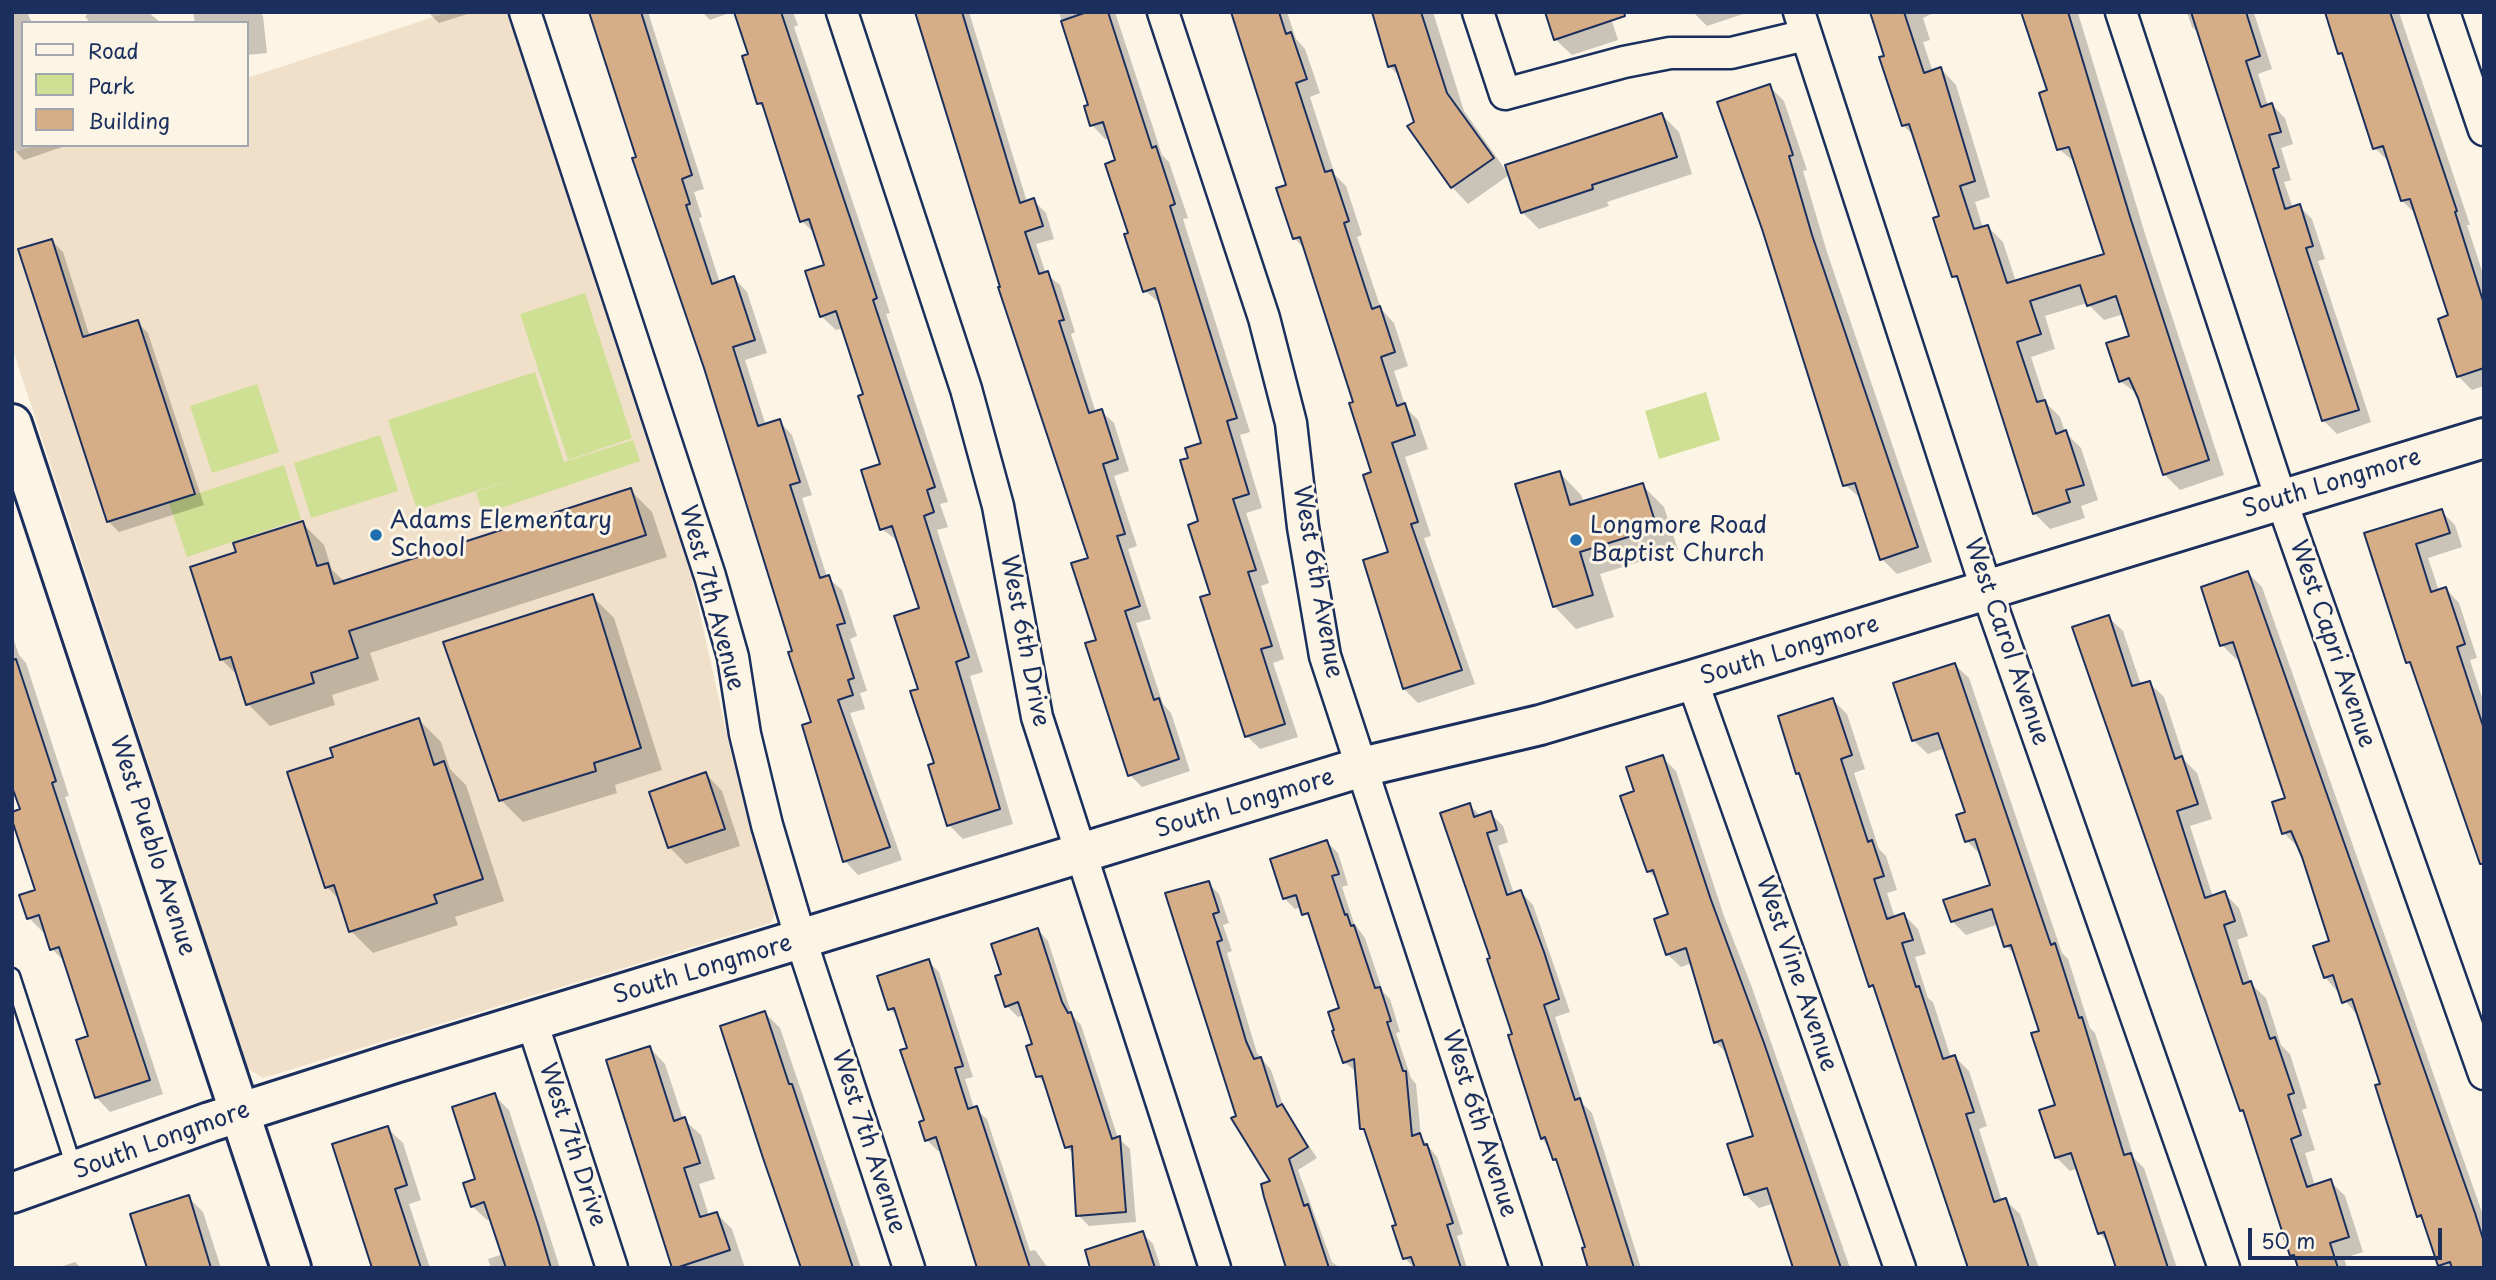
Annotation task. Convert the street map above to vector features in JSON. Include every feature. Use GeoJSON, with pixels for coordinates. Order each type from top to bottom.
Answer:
{"type":"FeatureCollection","features":[{"type":"Feature","properties":{"kind":"street","name":"West 7th Avenue"},"geometry":{"type":"LineString","coordinates":[[525,12],[710,576],[733,657],[745,734],[767,825],[801,940],[909,1268]]}},
{"type":"Feature","properties":{"kind":"street","name":"West 6th Drive"},"geometry":{"type":"LineString","coordinates":[[842,12],[966,389],[998,506],[1037,717],[1215,1268]]}},
{"type":"Feature","properties":{"kind":"street","name":"West 6th Avenue"},"geometry":{"type":"LineString","coordinates":[[1163,12],[1264,318],[1292,423],[1303,527],[1325,656],[1526,1268]]}},
{"type":"Feature","properties":{"kind":"street"},"geometry":{"type":"LineString","coordinates":[[1478,12],[1505,94],[1624,62],[1670,53],[1731,53],[1803,24]]}},
{"type":"Feature","properties":{"kind":"street","name":"West Capri Avenue"},"geometry":{"type":"LineString","coordinates":[[2121,12],[2281,499],[2484,1074]]}},
{"type":"Feature","properties":{"kind":"street"},"geometry":{"type":"LineString","coordinates":[[2444,12],[2484,130]]}},
{"type":"Feature","properties":{"kind":"street","name":"West Carol Avenue"},"geometry":{"type":"LineString","coordinates":[[1803,24],[1987,591],[2224,1268]]}},
{"type":"Feature","properties":{"kind":"street","name":"West Pueblo Avenue"},"geometry":{"type":"LineString","coordinates":[[12,424],[291,1268]]}},
{"type":"Feature","properties":{"kind":"street","name":"South Longmore"},"geometry":{"type":"LineString","coordinates":[[12,1193],[240,1112],[1362,767],[1540,725],[2484,438]]}},
{"type":"Feature","properties":{"kind":"street","name":"West Vine Avenue"},"geometry":{"type":"LineString","coordinates":[[1692,680],[1900,1268]]}},
{"type":"Feature","properties":{"kind":"street","name":"West 7th Drive"},"geometry":{"type":"LineString","coordinates":[[532,1022],[612,1268]]}},
{"type":"Feature","properties":{"kind":"lane"},"geometry":{"type":"LineString","coordinates":[[12,976],[76,1172]]}},
{"type":"Feature","properties":{"kind":"shaded area","name":"Adams Elementary School"},"geometry":{"type":"Polygon","coordinates":[[[449,12],[507,12],[692,578],[731,753],[774,905],[771,923],[263,1078],[248,1069],[12,347],[12,153],[31,147],[248,147],[248,78],[449,12]]]}},
{"type":"Feature","properties":{"kind":"green space"},"geometry":{"type":"Polygon","coordinates":[[[585,293],[632,438],[568,460],[520,314],[585,293]]]}},
{"type":"Feature","properties":{"kind":"green space"},"geometry":{"type":"Polygon","coordinates":[[[535,372],[564,462],[633,440],[640,461],[483,514],[476,492],[516,478],[417,510],[388,420],[535,372]]]}},
{"type":"Feature","properties":{"kind":"green space"},"geometry":{"type":"Polygon","coordinates":[[[257,384],[279,452],[212,473],[190,406],[257,384]]]}},
{"type":"Feature","properties":{"kind":"green space"},"geometry":{"type":"Polygon","coordinates":[[[1706,392],[1720,440],[1659,459],[1645,411],[1706,392]]]}},
{"type":"Feature","properties":{"kind":"green space"},"geometry":{"type":"Polygon","coordinates":[[[380,435],[398,491],[311,518],[294,463],[380,435]]]}},
{"type":"Feature","properties":{"kind":"green space"},"geometry":{"type":"Polygon","coordinates":[[[284,465],[301,519],[187,557],[169,503],[284,465]]]}},
{"type":"Feature","properties":{"kind":"building"},"geometry":{"type":"Polygon","coordinates":[[[589,12],[641,12],[692,175],[682,179],[690,204],[686,205],[712,284],[734,276],[755,340],[733,347],[758,426],[780,419],[800,482],[790,485],[820,578],[829,575],[845,623],[837,625],[854,678],[848,680],[853,695],[838,700],[890,847],[843,862],[802,725],[811,722],[788,652],[792,651],[704,368],[632,158],[636,157],[589,12]]]}},
{"type":"Feature","properties":{"kind":"building"},"geometry":{"type":"Polygon","coordinates":[[[734,12],[781,12],[877,298],[873,300],[935,487],[927,490],[934,512],[924,516],[969,657],[956,662],[1000,809],[947,826],[928,765],[934,763],[910,691],[918,689],[894,616],[919,608],[892,526],[880,530],[861,470],[880,464],[858,396],[863,394],[836,311],[820,317],[805,271],[824,265],[809,219],[800,222],[762,103],[757,104],[742,56],[748,54],[734,12]]]}},
{"type":"Feature","properties":{"kind":"building"},"geometry":{"type":"Polygon","coordinates":[[[915,12],[962,12],[1020,203],[1034,198],[1043,226],[1025,232],[1039,274],[1048,271],[1064,320],[1059,321],[1089,413],[1102,409],[1118,459],[1103,464],[1125,534],[1117,536],[1140,606],[1125,611],[1154,700],[1159,698],[1179,759],[1128,776],[1085,643],[1096,640],[1071,563],[1088,558],[998,287],[915,12]]]}},
{"type":"Feature","properties":{"kind":"building"},"geometry":{"type":"Polygon","coordinates":[[[1087,12],[1108,12],[1152,148],[1156,146],[1175,204],[1170,206],[1237,418],[1227,421],[1249,494],[1233,499],[1256,570],[1248,572],[1272,646],[1261,649],[1285,724],[1245,737],[1200,597],[1210,594],[1188,525],[1198,521],[1180,460],[1188,458],[1185,448],[1201,443],[1155,288],[1143,292],[1124,234],[1128,233],[1105,164],[1115,160],[1103,122],[1090,126],[1084,106],[1088,105],[1061,21],[1087,12]]]}},
{"type":"Feature","properties":{"kind":"building"},"geometry":{"type":"Polygon","coordinates":[[[1231,12],[1279,12],[1286,34],[1291,32],[1307,79],[1296,83],[1325,172],[1332,170],[1349,221],[1344,223],[1372,309],[1380,306],[1395,352],[1381,357],[1397,406],[1405,403],[1415,435],[1392,443],[1418,522],[1411,524],[1462,670],[1403,689],[1363,560],[1388,552],[1363,475],[1371,472],[1349,403],[1353,402],[1300,237],[1293,239],[1276,188],[1286,185],[1231,12]]]}},
{"type":"Feature","properties":{"kind":"building"},"geometry":{"type":"Polygon","coordinates":[[[1372,12],[1421,12],[1447,93],[1494,158],[1451,188],[1407,126],[1414,122],[1395,65],[1388,67],[1372,12]]]}},
{"type":"Feature","properties":{"kind":"building"},"geometry":{"type":"Polygon","coordinates":[[[1545,12],[1624,12],[1625,16],[1554,40],[1545,12]]]}},
{"type":"Feature","properties":{"kind":"building"},"geometry":{"type":"Polygon","coordinates":[[[1870,12],[1904,12],[1924,73],[1941,67],[1975,181],[1960,186],[1974,229],[1988,225],[2007,283],[2104,254],[2069,147],[2057,150],[2039,93],[2047,90],[2021,12],[2068,12],[2131,220],[2209,460],[2163,475],[2138,398],[2129,378],[2119,382],[2106,343],[2129,336],[2116,296],[2087,306],[2080,285],[2030,301],[2041,334],[2017,342],[2037,402],[2045,400],[2056,434],[2066,430],[2084,485],[2066,490],[2070,502],[2033,514],[1957,276],[1952,277],[1933,218],[1939,216],[1909,124],[1902,126],[1879,57],[1884,56],[1870,12]]]}},
{"type":"Feature","properties":{"kind":"building"},"geometry":{"type":"Polygon","coordinates":[[[2191,12],[2246,12],[2260,56],[2246,61],[2261,107],[2272,103],[2281,132],[2269,135],[2279,167],[2273,169],[2285,209],[2300,204],[2313,246],[2306,248],[2359,410],[2322,421],[2191,12]]]}},
{"type":"Feature","properties":{"kind":"building"},"geometry":{"type":"Polygon","coordinates":[[[2325,12],[2390,12],[2457,211],[2455,212],[2484,304],[2484,368],[2457,377],[2438,319],[2448,315],[2410,199],[2401,201],[2383,146],[2373,149],[2342,53],[2338,54],[2325,12]]]}},
{"type":"Feature","properties":{"kind":"building"},"geometry":{"type":"Polygon","coordinates":[[[1770,84],[1793,155],[1789,156],[1812,235],[1918,547],[1880,560],[1855,483],[1843,486],[1762,229],[1717,102],[1770,84]]]}},
{"type":"Feature","properties":{"kind":"building"},"geometry":{"type":"Polygon","coordinates":[[[1662,113],[1677,157],[1592,185],[1593,189],[1521,213],[1505,165],[1662,113]]]}},
{"type":"Feature","properties":{"kind":"building"},"geometry":{"type":"Polygon","coordinates":[[[52,239],[83,337],[138,320],[195,494],[107,522],[18,249],[52,239]]]}},
{"type":"Feature","properties":{"kind":"building","name":"Longmore Road Baptist Church"},"geometry":{"type":"Polygon","coordinates":[[[1560,471],[1570,505],[1643,483],[1657,528],[1580,552],[1593,595],[1553,607],[1515,484],[1560,471]]]}},
{"type":"Feature","properties":{"kind":"building"},"geometry":{"type":"Polygon","coordinates":[[[631,488],[646,535],[349,631],[358,658],[311,673],[314,683],[246,705],[231,657],[220,660],[190,567],[236,552],[233,543],[303,521],[317,566],[328,563],[334,584],[631,488]]]}},
{"type":"Feature","properties":{"kind":"building"},"geometry":{"type":"Polygon","coordinates":[[[2442,509],[2450,533],[2416,544],[2431,592],[2446,587],[2465,644],[2457,647],[2484,729],[2484,864],[2480,864],[2410,662],[2406,663],[2364,533],[2442,509]]]}},
{"type":"Feature","properties":{"kind":"building"},"geometry":{"type":"Polygon","coordinates":[[[2248,571],[2475,1213],[2484,1242],[2484,1268],[2452,1268],[2450,1262],[2438,1266],[2421,1215],[2417,1217],[2375,1085],[2380,1084],[2352,999],[2342,1003],[2333,975],[2324,978],[2313,946],[2329,941],[2302,857],[2291,831],[2282,834],[2272,802],[2285,798],[2233,642],[2220,646],[2201,587],[2248,571]]]}},
{"type":"Feature","properties":{"kind":"building"},"geometry":{"type":"Polygon","coordinates":[[[593,594],[641,748],[594,763],[596,771],[499,801],[443,642],[593,594]]]}},
{"type":"Feature","properties":{"kind":"building"},"geometry":{"type":"Polygon","coordinates":[[[2109,615],[2132,686],[2150,681],[2175,759],[2182,756],[2198,804],[2177,811],[2205,898],[2225,891],[2235,921],[2224,925],[2243,984],[2251,981],[2270,1039],[2275,1037],[2294,1093],[2288,1095],[2301,1135],[2291,1139],[2307,1187],[2331,1179],[2349,1237],[2330,1243],[2338,1268],[2298,1268],[2294,1255],[2290,1256],[2243,1110],[2240,1111],[2072,627],[2109,615]]]}},
{"type":"Feature","properties":{"kind":"building"},"geometry":{"type":"Polygon","coordinates":[[[16,659],[56,781],[52,783],[150,1080],[95,1098],[76,1040],[88,1036],[59,947],[50,950],[39,915],[27,919],[19,895],[35,890],[12,820],[12,812],[20,809],[12,787],[12,660],[16,659]]]}},
{"type":"Feature","properties":{"kind":"building"},"geometry":{"type":"Polygon","coordinates":[[[1955,663],[2051,945],[2055,943],[2079,1018],[2082,1017],[2124,1155],[2131,1153],[2168,1268],[2116,1268],[2104,1232],[2098,1234],[2071,1153],[2055,1158],[2039,1110],[2055,1105],[2031,1033],[2039,1031],[2011,945],[2004,947],[1992,909],[1951,922],[1943,900],[1990,885],[1975,839],[1965,842],[1956,815],[1965,812],[1938,733],[1912,741],[1893,683],[1955,663]]]}},
{"type":"Feature","properties":{"kind":"building"},"geometry":{"type":"Polygon","coordinates":[[[1833,698],[1852,755],[1841,759],[1868,842],[1872,840],[1884,876],[1874,879],[1887,919],[1904,913],[1913,940],[1902,943],[1916,987],[1919,986],[1943,1059],[1955,1055],[1974,1112],[1966,1114],[1994,1202],[2006,1198],[2029,1268],[1968,1268],[1873,985],[1869,987],[1778,716],[1833,698]]]}},
{"type":"Feature","properties":{"kind":"building"},"geometry":{"type":"Polygon","coordinates":[[[419,718],[434,765],[444,761],[483,879],[434,895],[437,903],[349,932],[334,885],[325,888],[287,772],[333,757],[330,748],[419,718]]]}},
{"type":"Feature","properties":{"kind":"building"},"geometry":{"type":"Polygon","coordinates":[[[1663,755],[1711,900],[1764,1043],[1841,1268],[1793,1268],[1767,1188],[1744,1195],[1727,1144],[1753,1136],[1722,1040],[1714,1043],[1686,948],[1666,955],[1654,919],[1668,914],[1653,870],[1647,872],[1620,796],[1634,791],[1626,767],[1663,755]]]}},
{"type":"Feature","properties":{"kind":"building"},"geometry":{"type":"Polygon","coordinates":[[[706,772],[725,829],[668,848],[649,792],[706,772]]]}},
{"type":"Feature","properties":{"kind":"building"},"geometry":{"type":"Polygon","coordinates":[[[1470,803],[1474,817],[1491,811],[1497,830],[1487,833],[1507,895],[1521,890],[1544,952],[1559,999],[1544,1005],[1575,1100],[1580,1098],[1634,1268],[1588,1268],[1582,1248],[1585,1247],[1556,1159],[1553,1160],[1545,1137],[1541,1139],[1508,1035],[1512,1034],[1487,959],[1490,958],[1440,813],[1470,803]]]}},
{"type":"Feature","properties":{"kind":"building"},"geometry":{"type":"Polygon","coordinates":[[[1327,840],[1339,874],[1332,876],[1345,915],[1347,914],[1351,926],[1354,925],[1375,988],[1380,987],[1391,1021],[1387,1022],[1403,1071],[1406,1071],[1412,1136],[1420,1133],[1424,1145],[1427,1144],[1453,1223],[1447,1225],[1461,1268],[1415,1268],[1411,1257],[1403,1259],[1392,1226],[1396,1225],[1364,1129],[1360,1129],[1354,1059],[1343,1063],[1332,1031],[1334,1030],[1328,1012],[1339,1008],[1308,913],[1302,915],[1296,895],[1283,899],[1270,859],[1327,840]]]}},
{"type":"Feature","properties":{"kind":"building"},"geometry":{"type":"Polygon","coordinates":[[[1209,881],[1219,912],[1213,914],[1222,940],[1217,942],[1246,1041],[1254,1059],[1261,1057],[1277,1107],[1282,1104],[1308,1147],[1289,1159],[1304,1206],[1308,1204],[1329,1268],[1286,1268],[1261,1184],[1270,1181],[1231,1118],[1236,1116],[1165,893],[1209,881]]]}},
{"type":"Feature","properties":{"kind":"building"},"geometry":{"type":"Polygon","coordinates":[[[1038,928],[1062,1002],[1068,1013],[1071,1012],[1112,1139],[1120,1136],[1126,1212],[1076,1216],[1072,1146],[1065,1148],[1042,1076],[1036,1077],[1026,1046],[1032,1044],[1018,1002],[1005,1007],[995,976],[1001,974],[991,944],[1038,928]]]}},
{"type":"Feature","properties":{"kind":"building"},"geometry":{"type":"Polygon","coordinates":[[[929,959],[963,1066],[955,1068],[968,1109],[977,1106],[1030,1268],[977,1268],[936,1137],[925,1141],[919,1122],[924,1120],[900,1050],[907,1048],[894,1008],[888,1010],[877,976],[929,959]]]}},
{"type":"Feature","properties":{"kind":"building"},"geometry":{"type":"Polygon","coordinates":[[[765,1011],[853,1268],[801,1268],[763,1158],[720,1026],[765,1011]]]}},
{"type":"Feature","properties":{"kind":"building"},"geometry":{"type":"Polygon","coordinates":[[[650,1046],[674,1121],[685,1117],[700,1163],[684,1168],[700,1217],[717,1212],[730,1250],[676,1268],[672,1268],[606,1060],[650,1046]]]}},
{"type":"Feature","properties":{"kind":"building"},"geometry":{"type":"Polygon","coordinates":[[[495,1093],[551,1268],[506,1268],[484,1202],[471,1207],[463,1183],[475,1179],[452,1107],[495,1093]]]}},
{"type":"Feature","properties":{"kind":"building"},"geometry":{"type":"Polygon","coordinates":[[[388,1126],[407,1185],[395,1189],[421,1268],[372,1268],[332,1144],[388,1126]]]}},
{"type":"Feature","properties":{"kind":"building"},"geometry":{"type":"Polygon","coordinates":[[[189,1195],[211,1268],[147,1268],[130,1214],[189,1195]]]}},
{"type":"Feature","properties":{"kind":"building"},"geometry":{"type":"Polygon","coordinates":[[[1143,1231],[1155,1268],[1090,1268],[1085,1250],[1143,1231]]]}},
{"type":"Feature","properties":{"kind":"place","name":"Adams Elementary School"},"geometry":{"type":"Point","coordinates":[376,535]}},
{"type":"Feature","properties":{"kind":"place","name":"Longmore Road Baptist Church"},"geometry":{"type":"Point","coordinates":[1576,540]}}]}
